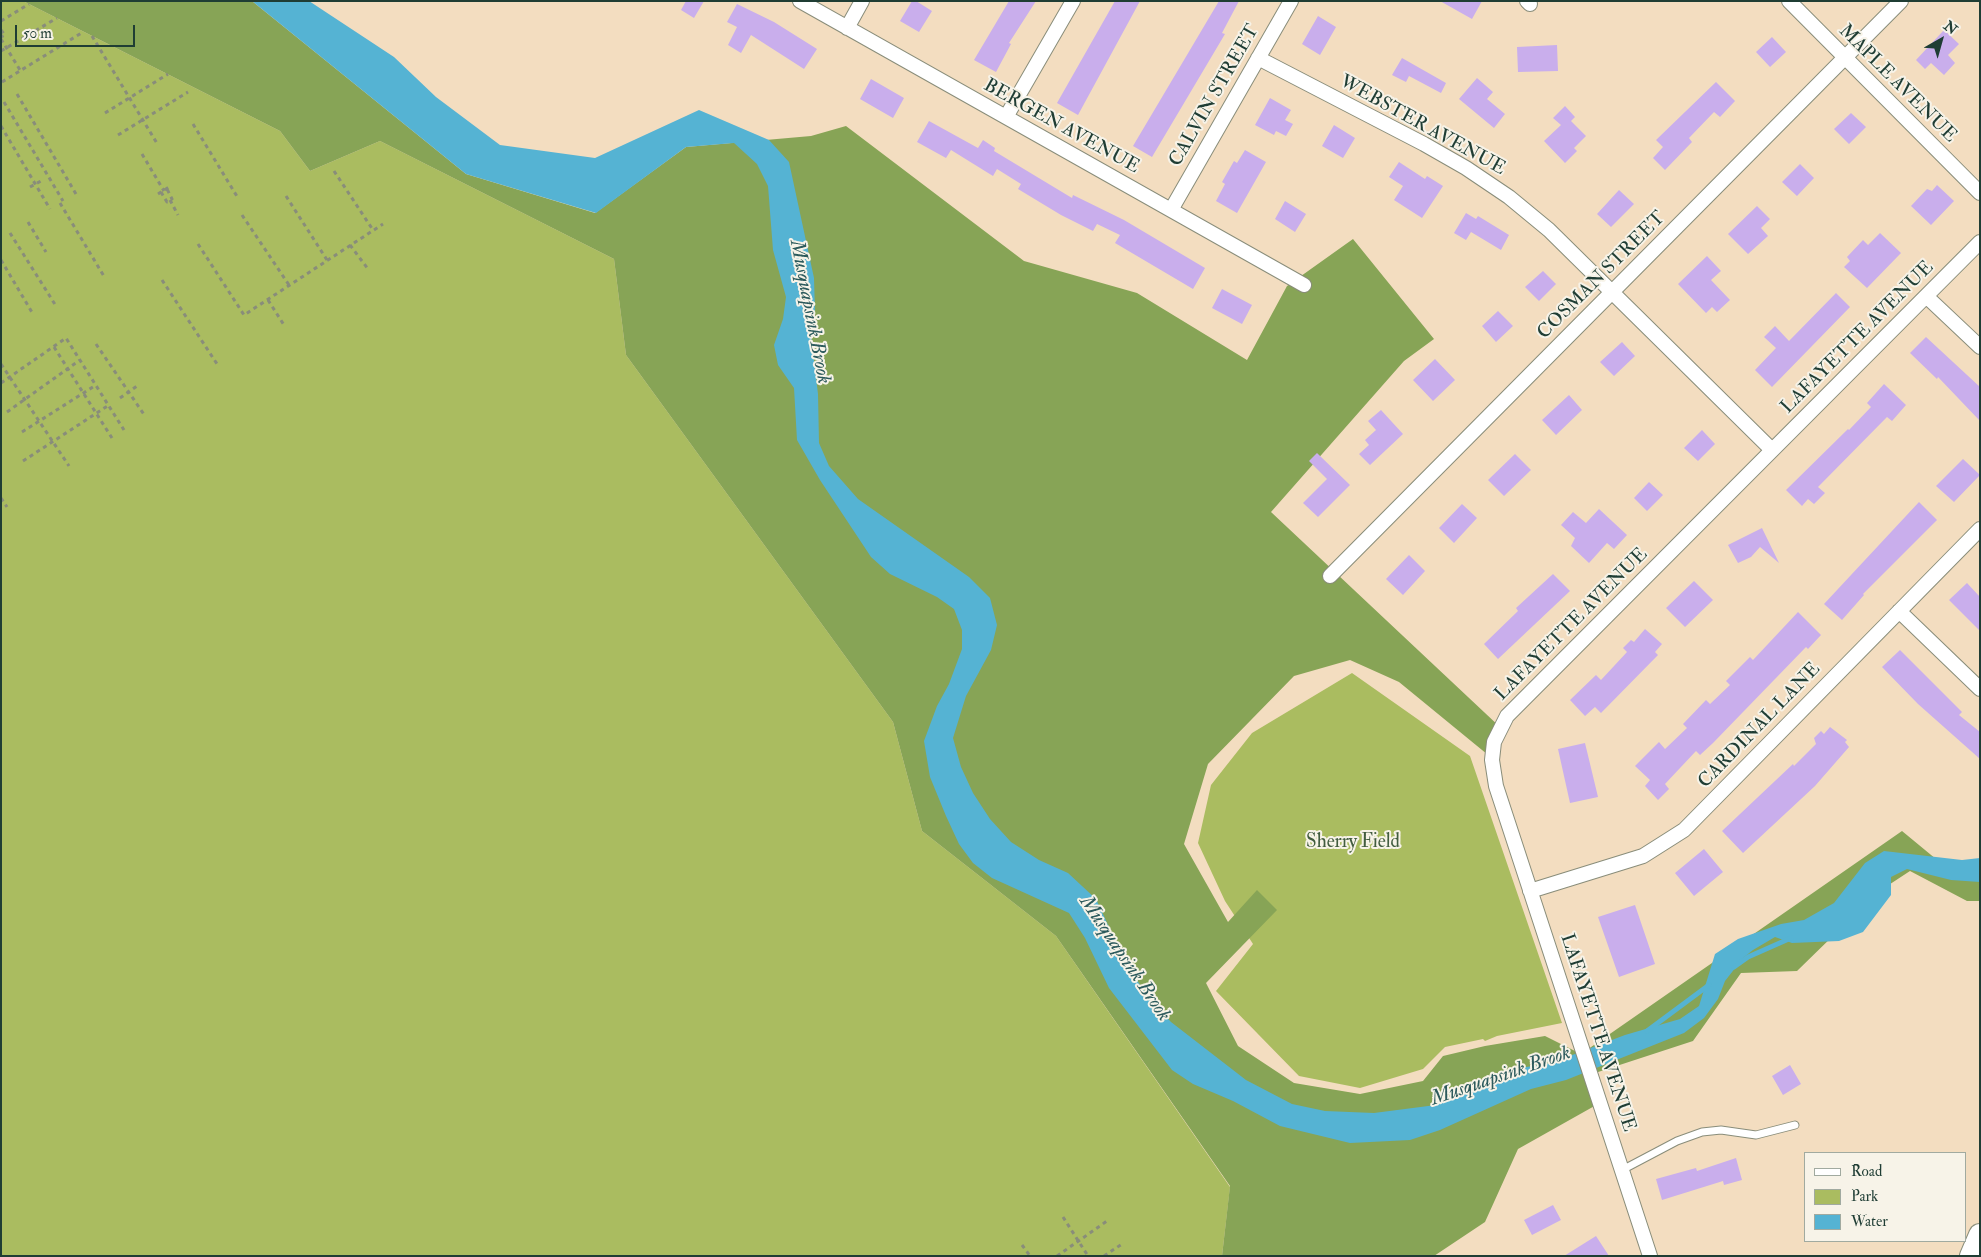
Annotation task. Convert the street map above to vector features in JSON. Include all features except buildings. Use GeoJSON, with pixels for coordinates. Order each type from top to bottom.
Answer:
{"type":"FeatureCollection","features":[{"type":"Feature","properties":{"kind":"main road"},"geometry":{"type":"LineString","coordinates":[[1972,1256],[1980,1235]]}},
{"type":"Feature","properties":{"kind":"street","name":"BERGEN AVENUE"},"geometry":{"type":"LineString","coordinates":[[800,1],[1304,285]]}},
{"type":"Feature","properties":{"kind":"street"},"geometry":{"type":"LineString","coordinates":[[847,28],[862,1]]}},
{"type":"Feature","properties":{"kind":"street"},"geometry":{"type":"LineString","coordinates":[[1006,117],[1073,1]]}},
{"type":"Feature","properties":{"kind":"street","name":"CALVIN STREET"},"geometry":{"type":"LineString","coordinates":[[1171,210],[1291,1]]}},
{"type":"Feature","properties":{"kind":"street","name":"MAPLE AVENUE"},"geometry":{"type":"LineString","coordinates":[[1789,1],[1980,192]]}},
{"type":"Feature","properties":{"kind":"street","name":"COSMAN STREET"},"geometry":{"type":"LineString","coordinates":[[1330,576],[1901,1]]}},
{"type":"Feature","properties":{"kind":"street","name":"WEBSTER AVENUE"},"geometry":{"type":"LineString","coordinates":[[1258,58],[1466,168],[1509,197],[1549,230],[1772,450]]}},
{"type":"Feature","properties":{"kind":"street","name":"LAFAYETTE AVENUE"},"geometry":{"type":"LineString","coordinates":[[1650,1256],[1493,778],[1492,760],[1498,733],[1507,716],[1980,242]]}},
{"type":"Feature","properties":{"kind":"street"},"geometry":{"type":"LineString","coordinates":[[1926,296],[1980,348]]}},
{"type":"Feature","properties":{"kind":"street","name":"CARDINAL LANE"},"geometry":{"type":"LineString","coordinates":[[1530,891],[1643,856],[1684,830],[1980,530]]}},
{"type":"Feature","properties":{"kind":"street"},"geometry":{"type":"LineString","coordinates":[[1900,611],[1980,688]]}},
{"type":"Feature","properties":{"kind":"lane"},"geometry":{"type":"LineString","coordinates":[[1622,1170],[1677,1141],[1702,1132],[1722,1130],[1756,1135],[1795,1125]]}},
{"type":"Feature","properties":{"kind":"path"},"geometry":{"type":"LineString","coordinates":[[1,21],[29,4]]}},
{"type":"Feature","properties":{"kind":"path"},"geometry":{"type":"LineString","coordinates":[[1,52],[57,18]]}},
{"type":"Feature","properties":{"kind":"path"},"geometry":{"type":"LineString","coordinates":[[1,30],[5,35],[1,38],[20,70]]}},
{"type":"Feature","properties":{"kind":"path"},"geometry":{"type":"LineString","coordinates":[[2,82],[83,32]]}},
{"type":"Feature","properties":{"kind":"path"},"geometry":{"type":"LineString","coordinates":[[92,36],[158,146]]}},
{"type":"Feature","properties":{"kind":"path"},"geometry":{"type":"LineString","coordinates":[[105,113],[168,74]]}},
{"type":"Feature","properties":{"kind":"path"},"geometry":{"type":"LineString","coordinates":[[118,135],[188,92]]}},
{"type":"Feature","properties":{"kind":"path"},"geometry":{"type":"LineString","coordinates":[[17,94],[76,194]]}},
{"type":"Feature","properties":{"kind":"path"},"geometry":{"type":"LineString","coordinates":[[4,102],[105,278]]}},
{"type":"Feature","properties":{"kind":"path"},"geometry":{"type":"LineString","coordinates":[[193,124],[238,198]]}},
{"type":"Feature","properties":{"kind":"path"},"geometry":{"type":"LineString","coordinates":[[1,126],[50,209]]}},
{"type":"Feature","properties":{"kind":"path"},"geometry":{"type":"LineString","coordinates":[[142,154],[164,191],[172,199],[170,200],[178,215]]}},
{"type":"Feature","properties":{"kind":"path"},"geometry":{"type":"LineString","coordinates":[[334,171],[373,230]]}},
{"type":"Feature","properties":{"kind":"path"},"geometry":{"type":"LineString","coordinates":[[30,187],[41,181]]}},
{"type":"Feature","properties":{"kind":"path"},"geometry":{"type":"LineString","coordinates":[[164,191],[167,202],[170,200]]}},
{"type":"Feature","properties":{"kind":"path"},"geometry":{"type":"LineString","coordinates":[[286,196],[327,260]]}},
{"type":"Feature","properties":{"kind":"path"},"geometry":{"type":"LineString","coordinates":[[242,214],[289,285]]}},
{"type":"Feature","properties":{"kind":"path"},"geometry":{"type":"LineString","coordinates":[[28,222],[46,252]]}},
{"type":"Feature","properties":{"kind":"path"},"geometry":{"type":"LineString","coordinates":[[198,244],[244,315],[383,224]]}},
{"type":"Feature","properties":{"kind":"path"},"geometry":{"type":"LineString","coordinates":[[10,233],[56,306]]}},
{"type":"Feature","properties":{"kind":"path"},"geometry":{"type":"LineString","coordinates":[[350,245],[368,269]]}},
{"type":"Feature","properties":{"kind":"path"},"geometry":{"type":"LineString","coordinates":[[1,260],[33,314]]}},
{"type":"Feature","properties":{"kind":"path"},"geometry":{"type":"LineString","coordinates":[[162,280],[219,367]]}},
{"type":"Feature","properties":{"kind":"path"},"geometry":{"type":"LineString","coordinates":[[268,300],[284,325]]}},
{"type":"Feature","properties":{"kind":"path"},"geometry":{"type":"LineString","coordinates":[[1,383],[66,338],[124,430]]}},
{"type":"Feature","properties":{"kind":"path"},"geometry":{"type":"LineString","coordinates":[[96,344],[145,416]]}},
{"type":"Feature","properties":{"kind":"path"},"geometry":{"type":"LineString","coordinates":[[54,347],[112,438]]}},
{"type":"Feature","properties":{"kind":"path"},"geometry":{"type":"LineString","coordinates":[[7,412],[80,360]]}},
{"type":"Feature","properties":{"kind":"path"},"geometry":{"type":"LineString","coordinates":[[1,364],[69,466]]}},
{"type":"Feature","properties":{"kind":"path"},"geometry":{"type":"LineString","coordinates":[[22,432],[96,385]]}},
{"type":"Feature","properties":{"kind":"path"},"geometry":{"type":"LineString","coordinates":[[120,398],[137,386]]}},
{"type":"Feature","properties":{"kind":"path"},"geometry":{"type":"LineString","coordinates":[[24,461],[109,405]]}},
{"type":"Feature","properties":{"kind":"path"},"geometry":{"type":"LineString","coordinates":[[1,498],[7,507]]}},
{"type":"Feature","properties":{"kind":"path"},"geometry":{"type":"LineString","coordinates":[[1063,1217],[1088,1256]]}},
{"type":"Feature","properties":{"kind":"path"},"geometry":{"type":"LineString","coordinates":[[1057,1256],[1107,1221]]}},
{"type":"Feature","properties":{"kind":"path"},"geometry":{"type":"LineString","coordinates":[[1022,1244],[1030,1256]]}},
{"type":"Feature","properties":{"kind":"path"},"geometry":{"type":"LineString","coordinates":[[1104,1256],[1122,1244]]}},
{"type":"Feature","properties":{"kind":"green space"},"geometry":{"type":"Polygon","coordinates":[[[1,1],[23,1],[280,131],[310,171],[380,141],[614,259],[626,355],[893,722],[922,831],[1056,936],[1230,1187],[1222,1256],[1,1256],[1,1]]]}},
{"type":"Feature","properties":{"kind":"green space"},"geometry":{"type":"Polygon","coordinates":[[[23,1],[252,1],[466,174],[595,213],[686,147],[811,136],[846,126],[1024,261],[1137,293],[1247,360],[1287,286],[1353,239],[1434,339],[1404,361],[1271,512],[1501,728],[1493,759],[1399,682],[1350,660],[1294,676],[1208,764],[1184,844],[1228,922],[1257,890],[1277,910],[1206,983],[1238,1046],[1294,1083],[1360,1094],[1423,1081],[1443,1056],[1485,1046],[1545,1036],[1581,1054],[1902,831],[1942,864],[1980,863],[1980,901],[1967,901],[1910,871],[1878,892],[1797,971],[1741,973],[1693,1041],[1592,1074],[1598,1104],[1518,1149],[1485,1222],[1434,1256],[1222,1256],[1230,1186],[1056,936],[922,831],[893,722],[626,355],[614,259],[380,141],[310,171],[280,131],[23,1]]]}},
{"type":"Feature","properties":{"kind":"green space","name":"Sherry Field"},"geometry":{"type":"Polygon","coordinates":[[[1352,673],[1470,756],[1562,1023],[1497,1036],[1485,1041],[1483,1039],[1445,1047],[1423,1069],[1360,1088],[1299,1076],[1216,991],[1253,944],[1225,901],[1198,843],[1211,785],[1252,733],[1352,673]]]}},
{"type":"Feature","properties":{"kind":"water"},"geometry":{"type":"Polygon","coordinates":[[[252,1],[309,1],[394,57],[436,97],[500,145],[595,158],[699,110],[769,140],[789,162],[814,278],[815,313],[811,336],[818,394],[819,443],[829,466],[858,499],[969,577],[990,598],[997,625],[991,650],[966,696],[953,738],[961,767],[973,793],[990,819],[1011,842],[1039,860],[1068,873],[1096,899],[1127,966],[1152,1002],[1171,1022],[1246,1080],[1292,1104],[1325,1111],[1374,1113],[1436,1105],[1502,1071],[1551,1063],[1625,1035],[1680,1019],[1699,1006],[1715,954],[1738,939],[1781,924],[1804,920],[1834,903],[1865,863],[1884,851],[1962,860],[1980,858],[1980,882],[1951,880],[1907,869],[1891,877],[1891,895],[1863,932],[1839,941],[1792,943],[1775,937],[1753,950],[1743,958],[1725,981],[1718,999],[1704,1018],[1684,1033],[1566,1080],[1531,1089],[1440,1130],[1410,1140],[1350,1143],[1280,1126],[1233,1101],[1193,1084],[1172,1070],[1109,988],[1085,938],[1069,913],[992,878],[973,863],[959,844],[930,777],[924,741],[962,649],[962,630],[954,609],[937,597],[890,574],[871,557],[820,480],[797,440],[794,388],[778,365],[774,345],[783,319],[786,297],[773,250],[768,186],[757,164],[734,143],[686,147],[596,213],[466,174],[252,1]]]}},
{"type":"Feature","properties":{"kind":"waterway","name":"Musquapsink Brook"},"geometry":{"type":"LineString","coordinates":[[1734,967],[1748,957],[1791,938]]}},
{"type":"Feature","properties":{"kind":"waterway","name":"Musquapsink Brook"},"geometry":{"type":"LineString","coordinates":[[1647,1031],[1709,985]]}}]}
